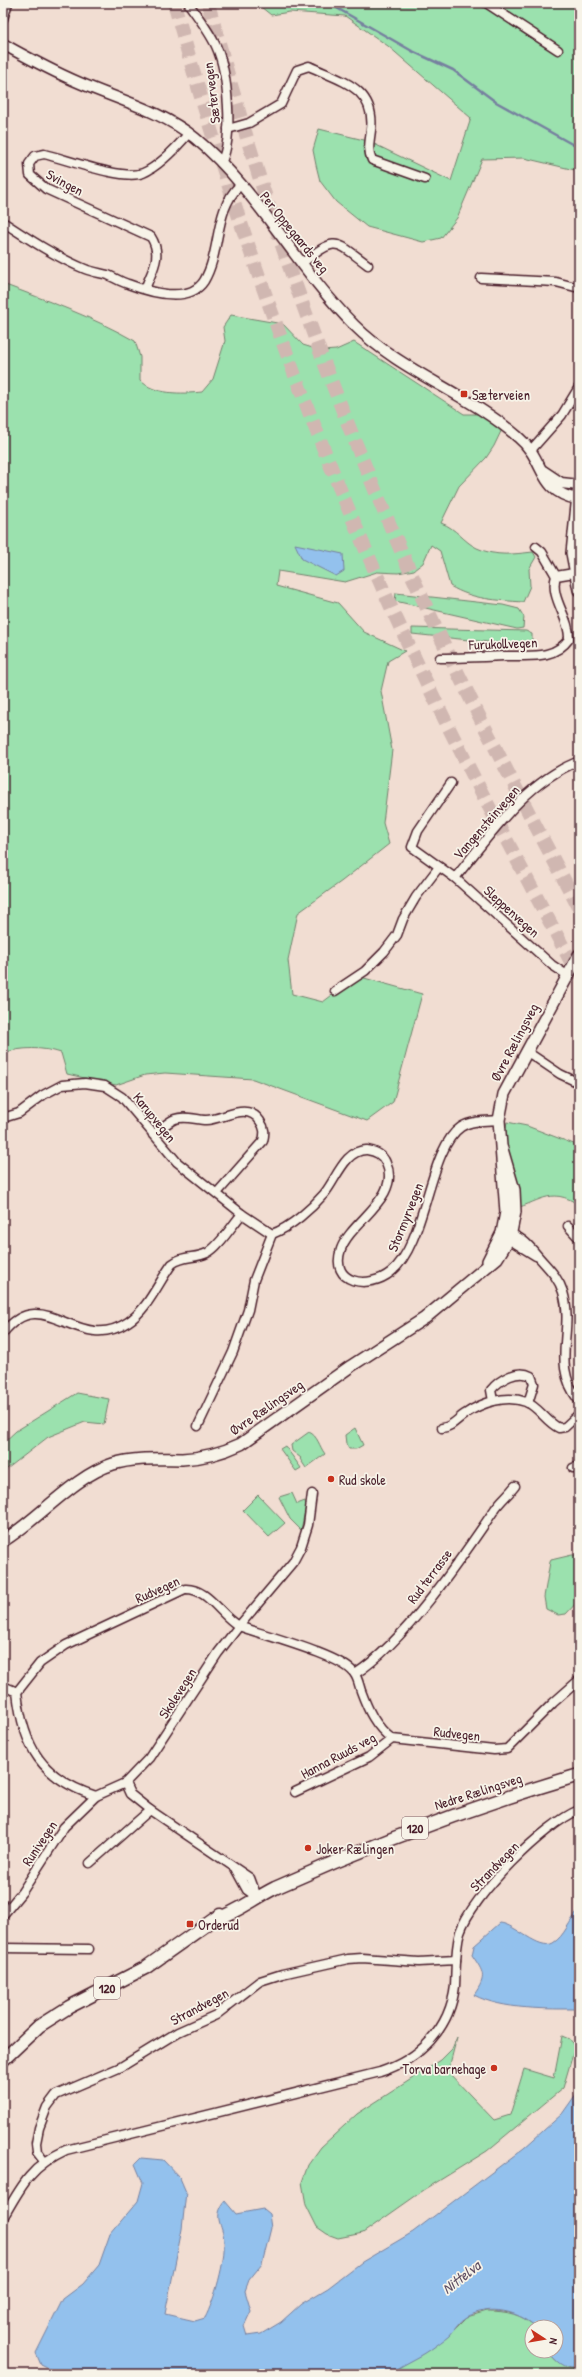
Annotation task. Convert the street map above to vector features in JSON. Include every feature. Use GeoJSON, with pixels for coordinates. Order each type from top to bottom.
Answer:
{"type":"FeatureCollection","features":[{"type":"Feature","properties":{"kind":"main road"},"geometry":{"type":"LineString","coordinates":[[579,485],[573,539],[574,573],[579,590]]}},
{"type":"Feature","properties":{"kind":"main road","name":"Øvre Rælingsveg"},"geometry":{"type":"LineString","coordinates":[[3,1541],[40,1515],[79,1482],[108,1465],[136,1460],[202,1457],[223,1452],[241,1444],[351,1366],[426,1318],[485,1267],[507,1236],[515,1212],[515,1197],[509,1169],[502,1149],[499,1120],[507,1086],[579,955]]}},
{"type":"Feature","properties":{"kind":"main road","name":"Nedre Rælingsveg"},"geometry":{"type":"LineString","coordinates":[[3,2060],[39,2026],[69,2007],[145,1968],[214,1920],[228,1907],[237,1902],[251,1897],[257,1897],[432,1822],[579,1775]]}},
{"type":"Feature","properties":{"kind":"street"},"geometry":{"type":"LineString","coordinates":[[3,19],[8,3]]}},
{"type":"Feature","properties":{"kind":"street","name":"Sætervegen"},"geometry":{"type":"LineString","coordinates":[[188,3],[204,25],[220,58],[228,129],[226,151],[221,163]]}},
{"type":"Feature","properties":{"kind":"street"},"geometry":{"type":"LineString","coordinates":[[486,3],[558,50]]}},
{"type":"Feature","properties":{"kind":"street","name":"Per Oppegaards veg"},"geometry":{"type":"LineString","coordinates":[[3,44],[66,77],[157,114],[189,133],[221,163],[240,185],[346,316],[374,342],[403,363],[487,413],[518,436],[532,450],[548,484],[552,489],[562,495],[577,499]]}},
{"type":"Feature","properties":{"kind":"street"},"geometry":{"type":"LineString","coordinates":[[228,129],[249,123],[281,104],[297,70],[309,66],[352,86],[363,93],[373,116],[369,153],[372,160],[425,179]]}},
{"type":"Feature","properties":{"kind":"street","name":"Svingen"},"geometry":{"type":"LineString","coordinates":[[145,289],[157,255],[157,249],[151,237],[46,189],[30,175],[30,160],[35,156],[44,154],[121,175],[134,175],[143,173],[158,163],[189,133]]}},
{"type":"Feature","properties":{"kind":"street"},"geometry":{"type":"LineString","coordinates":[[3,222],[61,258],[86,269],[145,289],[172,294],[196,290],[203,281],[212,261],[225,204],[240,185]]}},
{"type":"Feature","properties":{"kind":"street"},"geometry":{"type":"LineString","coordinates":[[302,263],[322,248],[334,243],[340,244],[368,265]]}},
{"type":"Feature","properties":{"kind":"street"},"geometry":{"type":"LineString","coordinates":[[481,278],[556,282],[579,288]]}},
{"type":"Feature","properties":{"kind":"street"},"geometry":{"type":"LineString","coordinates":[[532,450],[562,415],[579,387]]}},
{"type":"Feature","properties":{"kind":"street","name":"Per Oppegaards veg"},"geometry":{"type":"LineString","coordinates":[[543,471],[561,483],[579,485]]}},
{"type":"Feature","properties":{"kind":"street","name":"Furukollvegen"},"geometry":{"type":"LineString","coordinates":[[440,658],[508,656],[528,657],[551,653],[565,645],[570,639],[570,631],[556,595],[556,576],[542,552],[536,547]]}},
{"type":"Feature","properties":{"kind":"street"},"geometry":{"type":"LineString","coordinates":[[556,576],[574,573]]}},
{"type":"Feature","properties":{"kind":"street","name":"Vangensteinvegen"},"geometry":{"type":"LineString","coordinates":[[455,878],[514,806],[529,792],[579,761]]}},
{"type":"Feature","properties":{"kind":"street","name":"Sleppenvegen"},"geometry":{"type":"LineString","coordinates":[[451,783],[418,831],[412,847],[455,878],[552,965],[567,975]]}},
{"type":"Feature","properties":{"kind":"street"},"geometry":{"type":"LineString","coordinates":[[335,990],[365,971],[384,952],[397,935],[403,919],[416,896],[439,867]]}},
{"type":"Feature","properties":{"kind":"street"},"geometry":{"type":"LineString","coordinates":[[526,1051],[564,1077],[579,1083]]}},
{"type":"Feature","properties":{"kind":"street","name":"Karupvegen"},"geometry":{"type":"LineString","coordinates":[[3,1118],[19,1113],[43,1095],[62,1085],[94,1084],[104,1086],[122,1097],[153,1136],[177,1162],[242,1214],[272,1234]]}},
{"type":"Feature","properties":{"kind":"street"},"geometry":{"type":"LineString","coordinates":[[153,1136],[174,1120],[180,1118],[206,1120],[237,1112],[253,1114],[259,1119],[265,1133],[263,1141],[217,1193]]}},
{"type":"Feature","properties":{"kind":"street","name":"Stormyrvegen"},"geometry":{"type":"LineString","coordinates":[[272,1234],[282,1230],[317,1202],[332,1184],[344,1162],[352,1155],[361,1151],[374,1152],[386,1160],[389,1170],[388,1185],[381,1197],[344,1241],[339,1259],[340,1268],[350,1279],[364,1283],[381,1278],[390,1273],[403,1258],[450,1139],[465,1125],[482,1121],[499,1120]]}},
{"type":"Feature","properties":{"kind":"street"},"geometry":{"type":"LineString","coordinates":[[3,1333],[14,1320],[23,1316],[36,1314],[55,1318],[79,1328],[97,1333],[120,1326],[142,1308],[172,1264],[177,1260],[207,1253],[213,1249],[242,1214]]}},
{"type":"Feature","properties":{"kind":"street"},"geometry":{"type":"LineString","coordinates":[[568,1226],[579,1238]]}},
{"type":"Feature","properties":{"kind":"street"},"geometry":{"type":"LineString","coordinates":[[198,1426],[233,1352],[248,1310],[254,1280],[272,1234]]}},
{"type":"Feature","properties":{"kind":"street"},"geometry":{"type":"LineString","coordinates":[[507,1236],[539,1257],[555,1275],[563,1291],[566,1308],[563,1362],[565,1377],[571,1390],[579,1401]]}},
{"type":"Feature","properties":{"kind":"street"},"geometry":{"type":"LineString","coordinates":[[494,1401],[491,1390],[495,1385],[516,1373],[524,1372],[531,1376],[534,1384],[528,1403]]}},
{"type":"Feature","properties":{"kind":"street"},"geometry":{"type":"LineString","coordinates":[[442,1428],[449,1426],[475,1408],[494,1401],[510,1399],[528,1403],[559,1428],[565,1427],[579,1414]]}},
{"type":"Feature","properties":{"kind":"street","name":"Rud terrasse"},"geometry":{"type":"LineString","coordinates":[[354,1674],[405,1628],[483,1527],[496,1507],[515,1486]]}},
{"type":"Feature","properties":{"kind":"street","name":"Skolevegen"},"geometry":{"type":"LineString","coordinates":[[125,1783],[150,1758],[218,1653],[293,1562],[301,1547],[308,1525],[312,1494]]}},
{"type":"Feature","properties":{"kind":"street","name":"Rudvegen"},"geometry":{"type":"LineString","coordinates":[[17,1692],[40,1663],[66,1646],[185,1589],[197,1590],[205,1595],[231,1621],[239,1626],[324,1656],[345,1666],[354,1674]]}},
{"type":"Feature","properties":{"kind":"street"},"geometry":{"type":"LineString","coordinates":[[354,1674],[374,1720],[382,1731],[392,1739]]}},
{"type":"Feature","properties":{"kind":"street","name":"Rudvegen"},"geometry":{"type":"LineString","coordinates":[[392,1739],[494,1750],[507,1750],[553,1703],[579,1680]]}},
{"type":"Feature","properties":{"kind":"street"},"geometry":{"type":"LineString","coordinates":[[3,1686],[17,1692],[19,1715],[25,1736],[37,1759],[66,1784],[96,1796]]}},
{"type":"Feature","properties":{"kind":"street","name":"Hanna Ruuds veg"},"geometry":{"type":"LineString","coordinates":[[295,1792],[369,1757],[392,1739]]}},
{"type":"Feature","properties":{"kind":"street"},"geometry":{"type":"LineString","coordinates":[[125,1783],[130,1794],[150,1810],[235,1870],[247,1890],[257,1897]]}},
{"type":"Feature","properties":{"kind":"street","name":"Runivegen"},"geometry":{"type":"LineString","coordinates":[[3,1915],[22,1892],[54,1839],[96,1796],[125,1783]]}},
{"type":"Feature","properties":{"kind":"street"},"geometry":{"type":"LineString","coordinates":[[90,1863],[150,1810]]}},
{"type":"Feature","properties":{"kind":"street","name":"Strandvegen"},"geometry":{"type":"LineString","coordinates":[[3,2218],[25,2180],[44,2161],[66,2150],[370,2074],[404,2062],[419,2053],[430,2042],[445,2021],[453,2001],[456,1960],[461,1931],[476,1902],[550,1827],[579,1810]]}},
{"type":"Feature","properties":{"kind":"street"},"geometry":{"type":"LineString","coordinates":[[3,1948],[89,1949]]}},
{"type":"Feature","properties":{"kind":"street","name":"Strandvegen"},"geometry":{"type":"LineString","coordinates":[[44,2161],[37,2152],[36,2143],[39,2128],[47,2107],[56,2095],[121,2067],[178,2032],[216,2015],[260,1982],[282,1974],[348,1959],[362,1958],[419,1962],[456,1960]]}},
{"type":"Feature","properties":{"kind":"green space"},"geometry":{"type":"Polygon","coordinates":[[[256,3],[579,3],[579,171],[524,158],[482,159],[457,218],[441,238],[423,242],[367,227],[336,202],[320,181],[313,150],[319,129],[368,141],[451,181],[471,118],[388,46],[345,16],[290,12],[271,15],[256,3]]]}},
{"type":"Feature","properties":{"kind":"green space"},"geometry":{"type":"Polygon","coordinates":[[[3,284],[87,317],[135,341],[140,357],[140,380],[146,385],[160,391],[177,393],[202,392],[213,379],[225,341],[223,327],[231,315],[283,324],[303,345],[322,351],[336,350],[354,342],[464,414],[485,414],[505,423],[494,446],[486,458],[459,486],[441,523],[451,528],[472,545],[484,551],[498,554],[533,552],[536,557],[529,569],[530,586],[523,602],[476,597],[450,586],[440,551],[431,545],[423,563],[414,570],[398,573],[377,572],[345,582],[278,571],[276,586],[338,603],[364,632],[405,651],[388,661],[381,691],[392,750],[383,823],[389,844],[298,913],[288,960],[292,994],[323,1002],[357,976],[422,994],[393,1102],[367,1121],[253,1079],[165,1073],[145,1075],[116,1085],[67,1074],[61,1053],[54,1051],[25,1049],[3,1053],[3,284]]]}},
{"type":"Feature","properties":{"kind":"green space"},"geometry":{"type":"Polygon","coordinates":[[[396,593],[503,605],[519,609],[524,617],[523,628],[517,629],[395,601],[396,593]]]}},
{"type":"Feature","properties":{"kind":"green space"},"geometry":{"type":"Polygon","coordinates":[[[412,628],[526,631],[532,634],[532,642],[526,646],[412,634],[412,628]]]}},
{"type":"Feature","properties":{"kind":"green space"},"geometry":{"type":"Polygon","coordinates":[[[507,1122],[527,1126],[579,1146],[579,1205],[560,1196],[552,1196],[509,1210],[504,1135],[507,1122]]]}},
{"type":"Feature","properties":{"kind":"green space"},"geometry":{"type":"Polygon","coordinates":[[[77,1393],[109,1399],[104,1424],[85,1422],[48,1437],[3,1472],[3,1443],[16,1431],[77,1393]]]}},
{"type":"Feature","properties":{"kind":"green space"},"geometry":{"type":"Polygon","coordinates":[[[355,1428],[363,1445],[356,1449],[349,1449],[346,1444],[345,1435],[355,1428]]]}},
{"type":"Feature","properties":{"kind":"green space"},"geometry":{"type":"Polygon","coordinates":[[[309,1432],[316,1439],[325,1454],[306,1468],[300,1459],[301,1458],[292,1451],[291,1445],[309,1432]]]}},
{"type":"Feature","properties":{"kind":"green space"},"geometry":{"type":"Polygon","coordinates":[[[285,1446],[301,1468],[296,1471],[280,1449],[285,1446]]]}},
{"type":"Feature","properties":{"kind":"green space"},"geometry":{"type":"Polygon","coordinates":[[[292,1493],[297,1504],[305,1501],[306,1506],[301,1530],[290,1519],[279,1497],[292,1493]]]}},
{"type":"Feature","properties":{"kind":"green space"},"geometry":{"type":"Polygon","coordinates":[[[258,1495],[285,1523],[269,1537],[243,1510],[258,1495]]]}},
{"type":"Feature","properties":{"kind":"green space"},"geometry":{"type":"Polygon","coordinates":[[[572,1555],[579,1555],[579,1600],[566,1614],[558,1615],[546,1609],[544,1597],[550,1562],[551,1560],[572,1555]]]}},
{"type":"Feature","properties":{"kind":"green space"},"geometry":{"type":"Polygon","coordinates":[[[562,2036],[569,2039],[575,2047],[563,2088],[487,2151],[424,2190],[363,2233],[338,2238],[327,2234],[317,2227],[306,2205],[302,2182],[308,2165],[321,2147],[357,2114],[441,2060],[452,2049],[457,2037],[448,2072],[494,2120],[510,2115],[524,2069],[554,2078],[562,2036]]]}},
{"type":"Feature","properties":{"kind":"green space"},"geometry":{"type":"Polygon","coordinates":[[[487,2311],[513,2314],[525,2319],[524,2359],[555,2359],[568,2366],[577,2367],[579,2374],[390,2374],[429,2350],[449,2335],[467,2317],[487,2311]]]}},
{"type":"Feature","properties":{"kind":"water"},"geometry":{"type":"Polygon","coordinates":[[[295,544],[343,554],[344,571],[336,576],[302,559],[295,544]]]}},
{"type":"Feature","properties":{"kind":"water"},"geometry":{"type":"Polygon","coordinates":[[[579,1911],[579,2009],[525,2008],[498,2004],[474,1995],[481,1983],[482,1975],[479,1966],[472,1955],[474,1946],[500,1923],[506,1924],[534,1940],[547,1944],[553,1943],[561,1936],[579,1911]]]}},
{"type":"Feature","properties":{"kind":"water","name":"Nittelva"},"geometry":{"type":"Polygon","coordinates":[[[579,2090],[579,2366],[575,2368],[566,2367],[555,2359],[564,2359],[564,2319],[525,2319],[512,2313],[494,2310],[476,2313],[467,2317],[450,2335],[425,2353],[390,2374],[59,2374],[41,2365],[36,2353],[63,2299],[83,2284],[99,2265],[110,2234],[138,2201],[143,2183],[135,2164],[141,2158],[163,2160],[180,2178],[186,2192],[182,2229],[165,2314],[195,2321],[205,2318],[215,2291],[223,2259],[224,2241],[219,2221],[219,2212],[225,2201],[236,2214],[263,2209],[269,2214],[271,2228],[262,2264],[249,2280],[245,2291],[251,2311],[244,2326],[247,2336],[261,2334],[281,2322],[301,2304],[328,2288],[362,2262],[413,2232],[524,2148],[562,2114],[579,2090]]]}},
{"type":"Feature","properties":{"kind":"waterway"},"geometry":{"type":"LineString","coordinates":[[328,3],[412,51],[453,70],[496,102],[579,148]]}},
{"type":"Feature","properties":{"kind":"tunnel"},"geometry":{"type":"LineString","coordinates":[[174,3],[194,75],[239,217],[288,357],[343,496],[395,617],[445,721],[579,977]]}},
{"type":"Feature","properties":{"kind":"tunnel"},"geometry":{"type":"LineString","coordinates":[[208,3],[248,142],[293,278],[371,480],[399,546],[463,684],[579,908]]}},
{"type":"Feature","properties":{"kind":"place","name":"Sæterveien"},"geometry":{"type":"Point","coordinates":[464,394]}},
{"type":"Feature","properties":{"kind":"place","name":"Rud skole"},"geometry":{"type":"Point","coordinates":[331,1479]}},
{"type":"Feature","properties":{"kind":"place","name":"Joker Rælingen"},"geometry":{"type":"Point","coordinates":[308,1848]}},
{"type":"Feature","properties":{"kind":"place","name":"Orderud"},"geometry":{"type":"Point","coordinates":[190,1924]}},
{"type":"Feature","properties":{"kind":"place","name":"Torva barnehage"},"geometry":{"type":"Point","coordinates":[494,2068]}}]}
